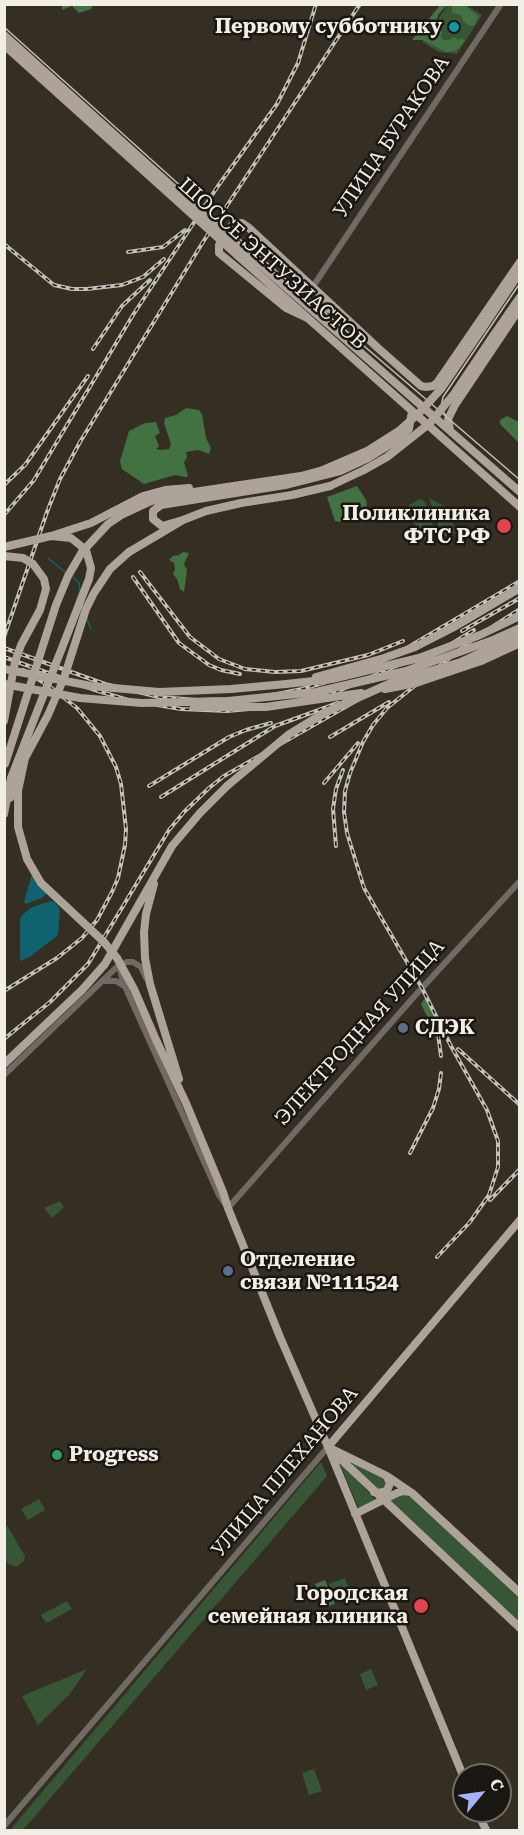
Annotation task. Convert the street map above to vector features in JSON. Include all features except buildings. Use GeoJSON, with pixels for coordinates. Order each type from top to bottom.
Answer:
{"type":"FeatureCollection","features":[{"type":"Feature","properties":{"kind":"main road","name":"ШОССЕ ЭНТУЗИАСТОВ"},"geometry":{"type":"LineString","coordinates":[[4,35],[187,205]]}},
{"type":"Feature","properties":{"kind":"main road","name":"ШОССЕ ЭНТУЗИАСТОВ"},"geometry":{"type":"LineString","coordinates":[[4,45],[519,492]]}},
{"type":"Feature","properties":{"kind":"main road"},"geometry":{"type":"LineString","coordinates":[[307,318],[286,308],[219,253],[219,245],[233,224],[242,223],[421,386],[433,386],[519,262]]}},
{"type":"Feature","properties":{"kind":"main road","name":"ШОССЕ ЭНТУЗИАСТОВ"},"geometry":{"type":"LineString","coordinates":[[239,251],[307,318],[519,508]]}},
{"type":"Feature","properties":{"kind":"main road"},"geometry":{"type":"LineString","coordinates":[[4,766],[56,605],[68,576],[82,552],[108,524],[136,507],[170,496],[301,476],[323,470],[367,452],[400,430],[441,389],[519,272]]}},
{"type":"Feature","properties":{"kind":"main road"},"geometry":{"type":"LineString","coordinates":[[294,295],[306,302],[343,315]]}},
{"type":"Feature","properties":{"kind":"main road"},"geometry":{"type":"LineString","coordinates":[[408,407],[411,414],[409,429],[378,452],[354,465],[332,474],[285,485],[161,505],[153,511],[153,519],[162,526],[224,506],[330,486],[387,457],[430,423],[454,394],[519,297]]}},
{"type":"Feature","properties":{"kind":"main road"},"geometry":{"type":"LineString","coordinates":[[450,431],[448,419],[452,411],[519,308]]}},
{"type":"Feature","properties":{"kind":"main road"},"geometry":{"type":"LineString","coordinates":[[239,486],[285,485]]}},
{"type":"Feature","properties":{"kind":"main road"},"geometry":{"type":"LineString","coordinates":[[4,547],[91,523],[143,496],[165,490],[191,487],[212,489]]}},
{"type":"Feature","properties":{"kind":"main road"},"geometry":{"type":"LineString","coordinates":[[4,820],[15,783],[64,678],[80,626],[94,594],[110,570],[129,552],[183,520]]}},
{"type":"Feature","properties":{"kind":"main road"},"geometry":{"type":"LineString","coordinates":[[4,814],[11,778],[89,579],[91,568],[86,550],[71,538],[50,536]]}},
{"type":"Feature","properties":{"kind":"main road"},"geometry":{"type":"LineString","coordinates":[[4,556],[15,556],[33,564],[44,579],[46,589],[40,610],[21,645],[15,662],[4,721]]}},
{"type":"Feature","properties":{"kind":"main road"},"geometry":{"type":"LineString","coordinates":[[286,684],[347,669],[415,647],[454,627],[519,588]]}},
{"type":"Feature","properties":{"kind":"main road"},"geometry":{"type":"LineString","coordinates":[[4,669],[91,686],[159,692],[286,684],[332,679],[409,660],[480,635],[519,616]]}},
{"type":"Feature","properties":{"kind":"main road"},"geometry":{"type":"LineString","coordinates":[[175,704],[316,692],[406,671],[440,660],[519,628]]}},
{"type":"Feature","properties":{"kind":"main road"},"geometry":{"type":"LineString","coordinates":[[4,1064],[82,990],[105,964],[172,846],[200,813],[273,746],[302,725],[324,713],[393,682],[461,662],[519,635]]}},
{"type":"Feature","properties":{"kind":"main road"},"geometry":{"type":"LineString","coordinates":[[4,684],[80,698],[175,704],[198,708],[266,707],[416,683],[481,661],[519,643]]}},
{"type":"Feature","properties":{"kind":"main road"},"geometry":{"type":"LineString","coordinates":[[25,758],[18,792],[17,820],[27,859],[50,893],[104,942],[117,958],[134,989],[223,1192],[279,1337],[328,1447],[458,1763]]}},
{"type":"Feature","properties":{"kind":"main road"},"geometry":{"type":"LineString","coordinates":[[161,865],[149,898],[144,932],[147,972],[183,1105]]}},
{"type":"Feature","properties":{"kind":"main road","name":"УЛИЦА ПЛЕХАНОВА"},"geometry":{"type":"LineString","coordinates":[[328,1447],[519,1220]]}},
{"type":"Feature","properties":{"kind":"main road"},"geometry":{"type":"LineString","coordinates":[[328,1447],[387,1476],[412,1493],[519,1593]]}},
{"type":"Feature","properties":{"kind":"main road"},"geometry":{"type":"LineString","coordinates":[[328,1447],[519,1628]]}},
{"type":"Feature","properties":{"kind":"main road"},"geometry":{"type":"LineString","coordinates":[[372,1491],[379,1493],[387,1491],[390,1486],[387,1476]]}},
{"type":"Feature","properties":{"kind":"main road"},"geometry":{"type":"LineString","coordinates":[[355,1514],[404,1491],[412,1493]]}},
{"type":"Feature","properties":{"kind":"street","name":"УЛИЦА БУРАКОВА"},"geometry":{"type":"LineString","coordinates":[[312,288],[501,4]]}},
{"type":"Feature","properties":{"kind":"street"},"geometry":{"type":"LineString","coordinates":[[449,365],[448,375],[453,382],[461,384],[471,381]]}},
{"type":"Feature","properties":{"kind":"street","name":"ЭЛЕКТРОДНАЯ УЛИЦА"},"geometry":{"type":"LineString","coordinates":[[228,1208],[519,881]]}},
{"type":"Feature","properties":{"kind":"street"},"geometry":{"type":"LineString","coordinates":[[4,1075],[119,965],[129,962],[141,967],[155,1001]]}},
{"type":"Feature","properties":{"kind":"street"},"geometry":{"type":"LineString","coordinates":[[119,965],[120,975],[183,1105]]}},
{"type":"Feature","properties":{"kind":"street"},"geometry":{"type":"LineString","coordinates":[[101,982],[118,982],[128,992]]}},
{"type":"Feature","properties":{"kind":"street","name":"УЛИЦА ПЛЕХАНОВА"},"geometry":{"type":"LineString","coordinates":[[4,1826],[328,1447]]}},
{"type":"Feature","properties":{"kind":"green space"},"geometry":{"type":"Polygon","coordinates":[[[62,4],[93,5],[91,9],[79,13],[72,6],[62,10],[62,4]]]}},
{"type":"Feature","properties":{"kind":"green space"},"geometry":{"type":"Polygon","coordinates":[[[440,5],[447,5],[438,15],[432,29],[440,27],[441,38],[446,41],[454,37],[465,40],[455,51],[446,52],[423,40],[412,40],[440,5]]]}},
{"type":"Feature","properties":{"kind":"green space"},"geometry":{"type":"Polygon","coordinates":[[[448,5],[466,5],[482,15],[457,54],[439,52],[422,42],[448,5]]]}},
{"type":"Feature","properties":{"kind":"green space"},"geometry":{"type":"Polygon","coordinates":[[[452,5],[465,5],[478,16],[475,25],[470,26],[463,21],[461,15],[452,13],[452,5]]]}},
{"type":"Feature","properties":{"kind":"green space"},"geometry":{"type":"Polygon","coordinates":[[[186,408],[199,410],[202,414],[206,438],[211,448],[209,454],[198,450],[186,452],[187,457],[184,462],[188,476],[175,475],[144,484],[122,469],[120,461],[129,431],[145,423],[156,422],[160,433],[155,436],[159,446],[156,449],[169,449],[171,444],[164,423],[165,418],[176,415],[186,408]]]}},
{"type":"Feature","properties":{"kind":"green space"},"geometry":{"type":"Polygon","coordinates":[[[507,416],[519,422],[519,443],[500,424],[500,420],[507,416]]]}},
{"type":"Feature","properties":{"kind":"green space"},"geometry":{"type":"Polygon","coordinates":[[[357,486],[367,506],[359,515],[355,512],[346,520],[335,521],[327,497],[357,486]]]}},
{"type":"Feature","properties":{"kind":"green space"},"geometry":{"type":"Polygon","coordinates":[[[429,498],[447,508],[456,533],[442,537],[429,498]]]}},
{"type":"Feature","properties":{"kind":"green space"},"geometry":{"type":"Polygon","coordinates":[[[420,499],[425,502],[436,534],[434,539],[428,542],[424,540],[407,511],[409,505],[420,499]]]}},
{"type":"Feature","properties":{"kind":"green space"},"geometry":{"type":"Polygon","coordinates":[[[183,552],[189,553],[184,564],[187,570],[184,592],[180,589],[173,574],[174,563],[169,560],[183,552]]]}},
{"type":"Feature","properties":{"kind":"green space"},"geometry":{"type":"Polygon","coordinates":[[[425,998],[444,1033],[437,1037],[421,1004],[425,998]]]}},
{"type":"Feature","properties":{"kind":"green space"},"geometry":{"type":"Polygon","coordinates":[[[60,1201],[64,1207],[52,1218],[44,1208],[60,1201]]]}},
{"type":"Feature","properties":{"kind":"green space"},"geometry":{"type":"Polygon","coordinates":[[[321,1462],[327,1476],[23,1830],[10,1830],[321,1462]]]}},
{"type":"Feature","properties":{"kind":"green space"},"geometry":{"type":"Polygon","coordinates":[[[353,1463],[384,1479],[388,1486],[379,1491],[351,1466],[353,1463]]]}},
{"type":"Feature","properties":{"kind":"green space"},"geometry":{"type":"Polygon","coordinates":[[[341,1466],[376,1500],[361,1509],[358,1507],[341,1466]]]}},
{"type":"Feature","properties":{"kind":"green space"},"geometry":{"type":"Polygon","coordinates":[[[402,1494],[411,1497],[519,1597],[519,1624],[389,1501],[402,1494]]]}},
{"type":"Feature","properties":{"kind":"green space"},"geometry":{"type":"Polygon","coordinates":[[[39,1499],[45,1510],[28,1520],[21,1509],[39,1499]]]}},
{"type":"Feature","properties":{"kind":"green space"},"geometry":{"type":"Polygon","coordinates":[[[5,1525],[25,1556],[24,1561],[17,1567],[8,1564],[5,1558],[5,1525]]]}},
{"type":"Feature","properties":{"kind":"green space"},"geometry":{"type":"Polygon","coordinates":[[[345,1578],[352,1597],[337,1603],[329,1584],[345,1578]]]}},
{"type":"Feature","properties":{"kind":"green space"},"geometry":{"type":"Polygon","coordinates":[[[325,1580],[335,1604],[329,1606],[325,1596],[321,1597],[315,1584],[325,1580]]]}},
{"type":"Feature","properties":{"kind":"green space"},"geometry":{"type":"Polygon","coordinates":[[[67,1601],[72,1609],[46,1623],[41,1615],[67,1601]]]}},
{"type":"Feature","properties":{"kind":"green space"},"geometry":{"type":"Polygon","coordinates":[[[87,1669],[69,1695],[38,1725],[22,1696],[87,1669]]]}},
{"type":"Feature","properties":{"kind":"green space"},"geometry":{"type":"Polygon","coordinates":[[[371,1669],[378,1685],[366,1690],[360,1674],[371,1669]]]}},
{"type":"Feature","properties":{"kind":"green space"},"geometry":{"type":"Polygon","coordinates":[[[314,1769],[322,1791],[309,1795],[302,1773],[314,1769]]]}},
{"type":"Feature","properties":{"kind":"water"},"geometry":{"type":"Polygon","coordinates":[[[32,874],[47,893],[42,898],[26,904],[24,902],[32,874]]]}},
{"type":"Feature","properties":{"kind":"water"},"geometry":{"type":"Polygon","coordinates":[[[51,901],[55,902],[60,910],[58,935],[31,956],[20,961],[20,919],[22,915],[32,907],[51,901]]]}},
{"type":"Feature","properties":{"kind":"waterway"},"geometry":{"type":"LineString","coordinates":[[48,558],[65,572]]}},
{"type":"Feature","properties":{"kind":"waterway"},"geometry":{"type":"LineString","coordinates":[[72,576],[79,583],[80,590],[75,606]]}},
{"type":"Feature","properties":{"kind":"waterway"},"geometry":{"type":"LineString","coordinates":[[87,619],[91,629]]}},
{"type":"Feature","properties":{"kind":"tram line"},"geometry":{"type":"LineString","coordinates":[[4,27],[244,243],[520,480]]}},
{"type":"Feature","properties":{"kind":"tram line"},"geometry":{"type":"LineString","coordinates":[[447,418],[441,407],[443,397],[520,283]]}},
{"type":"Feature","properties":{"kind":"railway"},"geometry":{"type":"LineString","coordinates":[[4,515],[34,480],[133,315],[218,186],[277,104],[298,63],[316,4]]}},
{"type":"Feature","properties":{"kind":"railway"},"geometry":{"type":"LineString","coordinates":[[4,637],[47,512],[60,479],[80,442],[203,242],[360,4]]}},
{"type":"Feature","properties":{"kind":"railway"},"geometry":{"type":"LineString","coordinates":[[128,252],[163,247],[185,230]]}},
{"type":"Feature","properties":{"kind":"railway"},"geometry":{"type":"LineString","coordinates":[[4,244],[54,285],[72,289],[122,285],[143,277],[164,259]]}},
{"type":"Feature","properties":{"kind":"railway"},"geometry":{"type":"LineString","coordinates":[[93,349],[122,306],[150,280]]}},
{"type":"Feature","properties":{"kind":"railway"},"geometry":{"type":"LineString","coordinates":[[4,485],[25,465],[88,376]]}},
{"type":"Feature","properties":{"kind":"railway"},"geometry":{"type":"LineString","coordinates":[[140,572],[190,637],[219,659],[245,669],[275,672],[301,671],[368,655],[403,641]]}},
{"type":"Feature","properties":{"kind":"railway"},"geometry":{"type":"LineString","coordinates":[[133,577],[179,643],[209,665],[240,674]]}},
{"type":"Feature","properties":{"kind":"railway"},"geometry":{"type":"LineString","coordinates":[[4,648],[105,684],[159,697],[197,700],[252,699],[302,689],[366,668],[400,652],[520,581]]}},
{"type":"Feature","properties":{"kind":"railway"},"geometry":{"type":"LineString","coordinates":[[462,631],[520,598]]}},
{"type":"Feature","properties":{"kind":"railway"},"geometry":{"type":"LineString","coordinates":[[437,1257],[470,1222],[489,1195],[498,1167],[498,1141],[487,1110],[422,988],[364,888],[347,833],[344,812],[345,791],[363,742],[387,708],[472,640],[520,609]]}},
{"type":"Feature","properties":{"kind":"railway"},"geometry":{"type":"LineString","coordinates":[[4,1039],[50,1002],[88,964],[169,830],[209,788],[224,776],[384,685],[474,630]]}},
{"type":"Feature","properties":{"kind":"railway"},"geometry":{"type":"LineString","coordinates":[[4,657],[128,700],[181,709],[227,711],[283,706],[309,700],[336,692],[410,660]]}},
{"type":"Feature","properties":{"kind":"railway"},"geometry":{"type":"LineString","coordinates":[[4,991],[57,958],[82,938],[97,920],[118,878],[126,829],[121,784],[116,767],[100,736],[77,708],[49,686],[23,670]]}},
{"type":"Feature","properties":{"kind":"railway"},"geometry":{"type":"LineString","coordinates":[[330,737],[389,702]]}},
{"type":"Feature","properties":{"kind":"railway"},"geometry":{"type":"LineString","coordinates":[[161,797],[275,726],[338,703]]}},
{"type":"Feature","properties":{"kind":"railway"},"geometry":{"type":"LineString","coordinates":[[149,786],[229,737],[271,723]]}},
{"type":"Feature","properties":{"kind":"railway"},"geometry":{"type":"LineString","coordinates":[[324,783],[358,743]]}},
{"type":"Feature","properties":{"kind":"railway"},"geometry":{"type":"LineString","coordinates":[[336,846],[333,809],[336,789],[343,770]]}},
{"type":"Feature","properties":{"kind":"railway"},"geometry":{"type":"LineString","coordinates":[[437,1026],[441,1056]]}},
{"type":"Feature","properties":{"kind":"railway"},"geometry":{"type":"LineString","coordinates":[[458,1049],[520,1105]]}},
{"type":"Feature","properties":{"kind":"railway"},"geometry":{"type":"LineString","coordinates":[[410,1153],[433,1108],[441,1073]]}},
{"type":"Feature","properties":{"kind":"railway"},"geometry":{"type":"LineString","coordinates":[[490,1200],[520,1169]]}},
{"type":"Feature","properties":{"kind":"place","name":"Первому субботнику"},"geometry":{"type":"Point","coordinates":[454,27]}},
{"type":"Feature","properties":{"kind":"place","name":"Поликлиника ФТС РФ"},"geometry":{"type":"Point","coordinates":[504,526]}},
{"type":"Feature","properties":{"kind":"place","name":"СДЭК"},"geometry":{"type":"Point","coordinates":[403,1028]}},
{"type":"Feature","properties":{"kind":"place","name":"Отделение связи №111524"},"geometry":{"type":"Point","coordinates":[228,1271]}},
{"type":"Feature","properties":{"kind":"place","name":"Progress"},"geometry":{"type":"Point","coordinates":[57,1455]}},
{"type":"Feature","properties":{"kind":"place","name":"Городская семейная клиника"},"geometry":{"type":"Point","coordinates":[421,1606]}}]}
